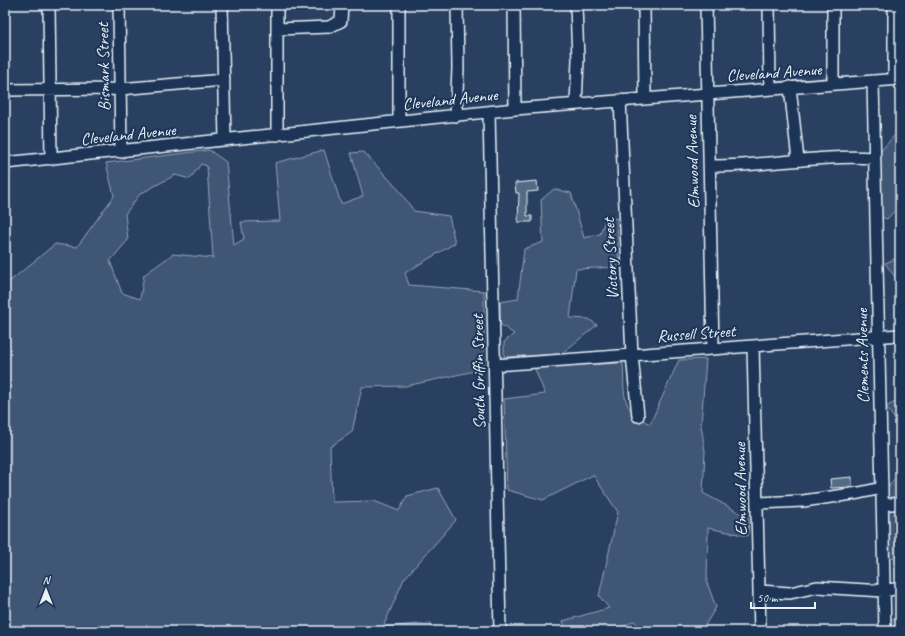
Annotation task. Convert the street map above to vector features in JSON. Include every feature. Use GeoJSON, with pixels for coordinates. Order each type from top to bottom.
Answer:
{"type":"FeatureCollection","features":[{"type":"Feature","properties":{"kind":"street"},"geometry":{"type":"LineString","coordinates":[[49,5],[51,159]]}},
{"type":"Feature","properties":{"kind":"street","name":"Bismark Street"},"geometry":{"type":"LineString","coordinates":[[119,5],[121,152]]}},
{"type":"Feature","properties":{"kind":"street"},"geometry":{"type":"LineString","coordinates":[[222,5],[225,140]]}},
{"type":"Feature","properties":{"kind":"street"},"geometry":{"type":"LineString","coordinates":[[276,5],[277,135]]}},
{"type":"Feature","properties":{"kind":"street"},"geometry":{"type":"LineString","coordinates":[[277,29],[329,28],[341,21],[342,5]]}},
{"type":"Feature","properties":{"kind":"street"},"geometry":{"type":"LineString","coordinates":[[398,5],[399,121]]}},
{"type":"Feature","properties":{"kind":"street"},"geometry":{"type":"LineString","coordinates":[[456,5],[458,68],[456,116]]}},
{"type":"Feature","properties":{"kind":"street"},"geometry":{"type":"LineString","coordinates":[[514,5],[515,109]]}},
{"type":"Feature","properties":{"kind":"street"},"geometry":{"type":"LineString","coordinates":[[576,5],[578,60],[576,104]]}},
{"type":"Feature","properties":{"kind":"street"},"geometry":{"type":"LineString","coordinates":[[644,5],[645,98]]}},
{"type":"Feature","properties":{"kind":"street","name":"Elmwood Avenue"},"geometry":{"type":"LineString","coordinates":[[706,5],[713,349]]}},
{"type":"Feature","properties":{"kind":"street"},"geometry":{"type":"LineString","coordinates":[[770,5],[770,89]]}},
{"type":"Feature","properties":{"kind":"street"},"geometry":{"type":"LineString","coordinates":[[833,5],[833,84]]}},
{"type":"Feature","properties":{"kind":"street"},"geometry":{"type":"LineString","coordinates":[[894,5],[897,79]]}},
{"type":"Feature","properties":{"kind":"street","name":"Cleveland Avenue"},"geometry":{"type":"LineString","coordinates":[[5,164],[515,109],[897,79]]}},
{"type":"Feature","properties":{"kind":"street"},"geometry":{"type":"LineString","coordinates":[[5,90],[120,89],[224,80]]}},
{"type":"Feature","properties":{"kind":"street","name":"Clements Avenue"},"geometry":{"type":"LineString","coordinates":[[873,81],[885,631]]}},
{"type":"Feature","properties":{"kind":"street"},"geometry":{"type":"LineString","coordinates":[[790,88],[798,160]]}},
{"type":"Feature","properties":{"kind":"street","name":"Victory Street"},"geometry":{"type":"LineString","coordinates":[[620,100],[632,355],[638,416]]}},
{"type":"Feature","properties":{"kind":"street","name":"South Griffin Street"},"geometry":{"type":"LineString","coordinates":[[489,112],[500,631]]}},
{"type":"Feature","properties":{"kind":"street"},"geometry":{"type":"LineString","coordinates":[[710,166],[731,167],[798,160],[874,158]]}},
{"type":"Feature","properties":{"kind":"street","name":"Russell Street"},"geometry":{"type":"LineString","coordinates":[[495,365],[900,335]]}},
{"type":"Feature","properties":{"kind":"street","name":"Elmwood Avenue"},"geometry":{"type":"LineString","coordinates":[[753,346],[760,631]]}},
{"type":"Feature","properties":{"kind":"street"},"geometry":{"type":"LineString","coordinates":[[758,503],[804,501],[882,488]]}},
{"type":"Feature","properties":{"kind":"street"},"geometry":{"type":"LineString","coordinates":[[882,505],[900,503]]}},
{"type":"Feature","properties":{"kind":"street"},"geometry":{"type":"LineString","coordinates":[[759,591],[790,593],[817,587],[883,591],[900,588]]}},
{"type":"Feature","properties":{"kind":"shaded area"},"geometry":{"type":"Polygon","coordinates":[[[900,129],[900,205],[887,219],[881,217],[880,152],[900,129]]]}},
{"type":"Feature","properties":{"kind":"shaded area"},"geometry":{"type":"Polygon","coordinates":[[[209,150],[226,162],[234,245],[244,239],[241,222],[280,221],[275,163],[324,150],[341,204],[363,196],[351,153],[364,152],[399,190],[414,211],[449,216],[455,243],[405,273],[409,285],[484,291],[484,369],[406,386],[362,387],[352,432],[330,447],[332,502],[374,501],[399,511],[407,496],[438,488],[456,520],[404,579],[383,627],[431,623],[432,631],[5,631],[5,283],[9,282],[55,244],[77,247],[114,196],[106,163],[209,150]],[[201,164],[190,179],[175,175],[140,194],[125,214],[128,240],[110,261],[122,293],[140,299],[144,275],[173,254],[213,258],[207,166],[201,164]]]}},
{"type":"Feature","properties":{"kind":"shaded area"},"geometry":{"type":"Polygon","coordinates":[[[554,189],[571,193],[584,238],[600,234],[605,220],[617,218],[619,267],[576,269],[570,318],[589,319],[597,325],[561,354],[504,357],[504,342],[514,334],[500,324],[500,302],[518,299],[524,249],[543,242],[541,200],[554,189]]]}},
{"type":"Feature","properties":{"kind":"shaded area"},"geometry":{"type":"Polygon","coordinates":[[[900,257],[900,284],[885,263],[900,257]]]}},
{"type":"Feature","properties":{"kind":"shaded area"},"geometry":{"type":"Polygon","coordinates":[[[706,359],[701,425],[705,451],[703,493],[749,518],[748,536],[708,528],[707,583],[716,607],[704,627],[704,631],[645,631],[634,621],[615,631],[566,631],[563,621],[609,608],[599,596],[618,512],[593,475],[543,500],[507,490],[504,399],[545,394],[534,367],[623,363],[624,392],[628,406],[640,419],[650,424],[679,360],[706,359]]]}},
{"type":"Feature","properties":{"kind":"shaded area"},"geometry":{"type":"Polygon","coordinates":[[[900,399],[900,445],[899,425],[886,407],[900,399]]]}},
{"type":"Feature","properties":{"kind":"shaded area"},"geometry":{"type":"Polygon","coordinates":[[[900,471],[900,555],[888,559],[887,489],[900,471]]]}},
{"type":"Feature","properties":{"kind":"shaded area"},"geometry":{"type":"Polygon","coordinates":[[[888,619],[900,619],[900,631],[888,631],[888,619]]]}},
{"type":"Feature","properties":{"kind":"building"},"geometry":{"type":"Polygon","coordinates":[[[537,181],[538,191],[527,192],[527,216],[532,216],[532,222],[518,222],[519,193],[516,193],[515,183],[537,181]]]}},
{"type":"Feature","properties":{"kind":"building"},"geometry":{"type":"Polygon","coordinates":[[[852,477],[852,487],[831,488],[830,479],[852,477]]]}}]}
